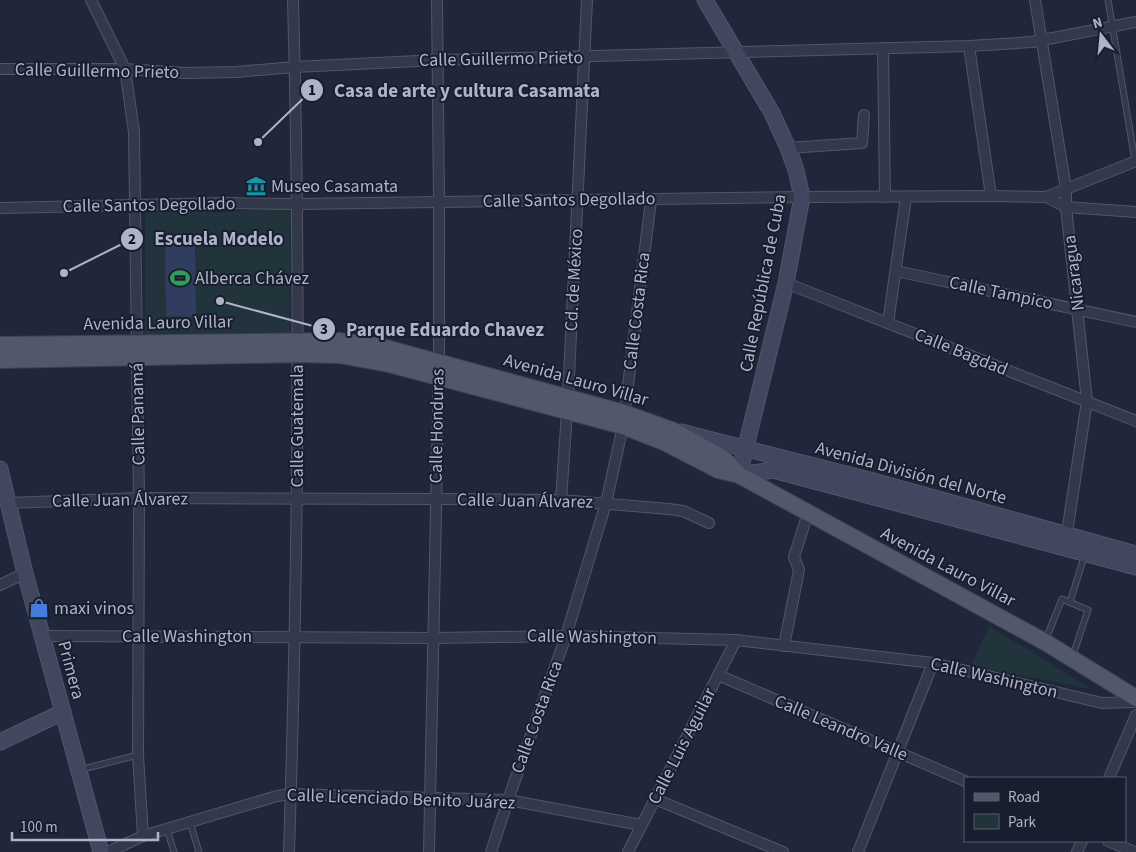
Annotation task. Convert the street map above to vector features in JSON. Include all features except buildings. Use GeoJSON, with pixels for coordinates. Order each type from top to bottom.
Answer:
{"type":"FeatureCollection","features":[{"type":"Feature","properties":{"kind":"main road","name":"Calle República de Cuba"},"geometry":{"type":"LineString","coordinates":[[705,0],[772,113],[796,170],[802,197],[786,283],[739,475]]}},
{"type":"Feature","properties":{"kind":"main road","name":"Avenida Lauro Villar"},"geometry":{"type":"LineString","coordinates":[[0,360],[138,350],[298,347],[339,340],[382,347],[439,370],[623,420],[674,431],[724,459],[739,475]]}},
{"type":"Feature","properties":{"kind":"main road","name":"Avenida Lauro Villar"},"geometry":{"type":"LineString","coordinates":[[0,345],[138,350]]}},
{"type":"Feature","properties":{"kind":"main road","name":"Avenida Lauro Villar"},"geometry":{"type":"LineString","coordinates":[[623,420],[718,470],[739,475],[1044,642],[1136,700]]}},
{"type":"Feature","properties":{"kind":"main road","name":"Avenida División del Norte"},"geometry":{"type":"LineString","coordinates":[[674,431],[873,480],[1066,542],[1085,553],[1136,567]]}},
{"type":"Feature","properties":{"kind":"main road","name":"Primera"},"geometry":{"type":"LineString","coordinates":[[0,469],[25,573],[101,852]]}},
{"type":"Feature","properties":{"kind":"main road","name":"Avenida División del Norte"},"geometry":{"type":"LineString","coordinates":[[739,475],[773,470],[869,496],[1066,542],[1136,554]]}},
{"type":"Feature","properties":{"kind":"main road"},"geometry":{"type":"LineString","coordinates":[[869,496],[873,480]]}},
{"type":"Feature","properties":{"kind":"main road"},"geometry":{"type":"LineString","coordinates":[[0,742],[63,712]]}},
{"type":"Feature","properties":{"kind":"street","name":"Calle Panamá"},"geometry":{"type":"LineString","coordinates":[[91,0],[125,69],[134,132],[140,636],[138,755],[143,836]]}},
{"type":"Feature","properties":{"kind":"street","name":"Calle Guatemala"},"geometry":{"type":"LineString","coordinates":[[289,852],[297,497],[298,347],[298,204],[293,0]]}},
{"type":"Feature","properties":{"kind":"street","name":"Calle Honduras"},"geometry":{"type":"LineString","coordinates":[[430,852],[439,370],[437,0]]}},
{"type":"Feature","properties":{"kind":"street","name":"Cd. de México"},"geometry":{"type":"LineString","coordinates":[[560,500],[578,201],[587,0]]}},
{"type":"Feature","properties":{"kind":"street","name":"Nicaragua"},"geometry":{"type":"LineString","coordinates":[[1035,0],[1066,189],[1066,207],[1087,401],[1066,542]]}},
{"type":"Feature","properties":{"kind":"street","name":"Calle Guillermo Prieto"},"geometry":{"type":"LineString","coordinates":[[0,69],[125,69],[185,73],[236,72],[438,60],[737,54],[970,46],[1041,40],[1136,22]]}},
{"type":"Feature","properties":{"kind":"street"},"geometry":{"type":"LineString","coordinates":[[970,46],[991,196]]}},
{"type":"Feature","properties":{"kind":"street"},"geometry":{"type":"LineString","coordinates":[[883,48],[885,197]]}},
{"type":"Feature","properties":{"kind":"street"},"geometry":{"type":"LineString","coordinates":[[788,148],[862,143],[864,115]]}},
{"type":"Feature","properties":{"kind":"street"},"geometry":{"type":"LineString","coordinates":[[1046,197],[1135,161]]}},
{"type":"Feature","properties":{"kind":"street","name":"Calle Santos Degollado"},"geometry":{"type":"LineString","coordinates":[[0,208],[226,203],[298,204],[991,196],[1046,197],[1066,207],[1136,212]]}},
{"type":"Feature","properties":{"kind":"street"},"geometry":{"type":"LineString","coordinates":[[888,323],[906,197]]}},
{"type":"Feature","properties":{"kind":"street","name":"Calle Costa Rica"},"geometry":{"type":"LineString","coordinates":[[491,852],[566,636],[606,503],[623,420],[651,200]]}},
{"type":"Feature","properties":{"kind":"street","name":"Calle Tampico"},"geometry":{"type":"LineString","coordinates":[[896,270],[1136,322]]}},
{"type":"Feature","properties":{"kind":"street","name":"Calle Bagdad"},"geometry":{"type":"LineString","coordinates":[[786,283],[1136,421]]}},
{"type":"Feature","properties":{"kind":"street","name":"Calle Juan Álvarez"},"geometry":{"type":"LineString","coordinates":[[8,503],[139,498],[297,497],[560,500],[683,511],[709,523]]}},
{"type":"Feature","properties":{"kind":"street"},"geometry":{"type":"LineString","coordinates":[[784,646],[799,570],[794,557],[808,514]]}},
{"type":"Feature","properties":{"kind":"street"},"geometry":{"type":"LineString","coordinates":[[0,585],[25,573]]}},
{"type":"Feature","properties":{"kind":"street","name":"Calle Washington"},"geometry":{"type":"LineString","coordinates":[[42,636],[434,638],[566,636],[736,640],[933,663],[1102,703],[1136,700]]}},
{"type":"Feature","properties":{"kind":"street","name":"Calle Luis Aguilar"},"geometry":{"type":"LineString","coordinates":[[628,852],[736,640]]}},
{"type":"Feature","properties":{"kind":"street"},"geometry":{"type":"LineString","coordinates":[[858,852],[899,753],[933,663]]}},
{"type":"Feature","properties":{"kind":"street","name":"Calle Leandro Valle"},"geometry":{"type":"LineString","coordinates":[[718,675],[964,780]]}},
{"type":"Feature","properties":{"kind":"street"},"geometry":{"type":"LineString","coordinates":[[1109,777],[1136,714]]}},
{"type":"Feature","properties":{"kind":"street","name":"Calle Licenciado Benito Juárez"},"geometry":{"type":"LineString","coordinates":[[108,852],[143,836],[167,828],[277,796],[290,794],[508,800],[641,825]]}},
{"type":"Feature","properties":{"kind":"street"},"geometry":{"type":"LineString","coordinates":[[655,799],[783,852]]}},
{"type":"Feature","properties":{"kind":"street"},"geometry":{"type":"LineString","coordinates":[[1110,842],[1135,852]]}},
{"type":"Feature","properties":{"kind":"lane"},"geometry":{"type":"LineString","coordinates":[[1108,0],[1135,161]]}},
{"type":"Feature","properties":{"kind":"lane"},"geometry":{"type":"LineString","coordinates":[[1070,602],[1085,553]]}},
{"type":"Feature","properties":{"kind":"lane"},"geometry":{"type":"LineString","coordinates":[[1044,642],[1062,599],[1088,610],[1072,660]]}},
{"type":"Feature","properties":{"kind":"lane"},"geometry":{"type":"LineString","coordinates":[[79,770],[138,755]]}},
{"type":"Feature","properties":{"kind":"lane"},"geometry":{"type":"LineString","coordinates":[[190,822],[199,852]]}},
{"type":"Feature","properties":{"kind":"lane"},"geometry":{"type":"LineString","coordinates":[[167,828],[174,852]]}},
{"type":"Feature","properties":{"kind":"green space"},"geometry":{"type":"Polygon","coordinates":[[[291,208],[290,337],[145,338],[145,212],[212,211],[213,213],[291,208]]]}},
{"type":"Feature","properties":{"kind":"green space"},"geometry":{"type":"Polygon","coordinates":[[[989,626],[1092,689],[971,666],[989,626]]]}},
{"type":"Feature","properties":{"kind":"water"},"geometry":{"type":"Polygon","coordinates":[[[165,243],[195,243],[196,317],[166,316],[165,243]]]}},
{"type":"Feature","properties":{"kind":"place","name":"Casa de arte y cultura Casamata"},"geometry":{"type":"Point","coordinates":[258,142]}},
{"type":"Feature","properties":{"kind":"place","name":"Museo Casamata"},"geometry":{"type":"Point","coordinates":[256,186]}},
{"type":"Feature","properties":{"kind":"place","name":"Escuela Modelo"},"geometry":{"type":"Point","coordinates":[64,273]}},
{"type":"Feature","properties":{"kind":"place","name":"Alberca Chávez"},"geometry":{"type":"Point","coordinates":[180,278]}},
{"type":"Feature","properties":{"kind":"place","name":"Parque Eduardo Chavez"},"geometry":{"type":"Point","coordinates":[220,301]}},
{"type":"Feature","properties":{"kind":"place","name":"maxi vinos"},"geometry":{"type":"Point","coordinates":[39,608]}}]}
